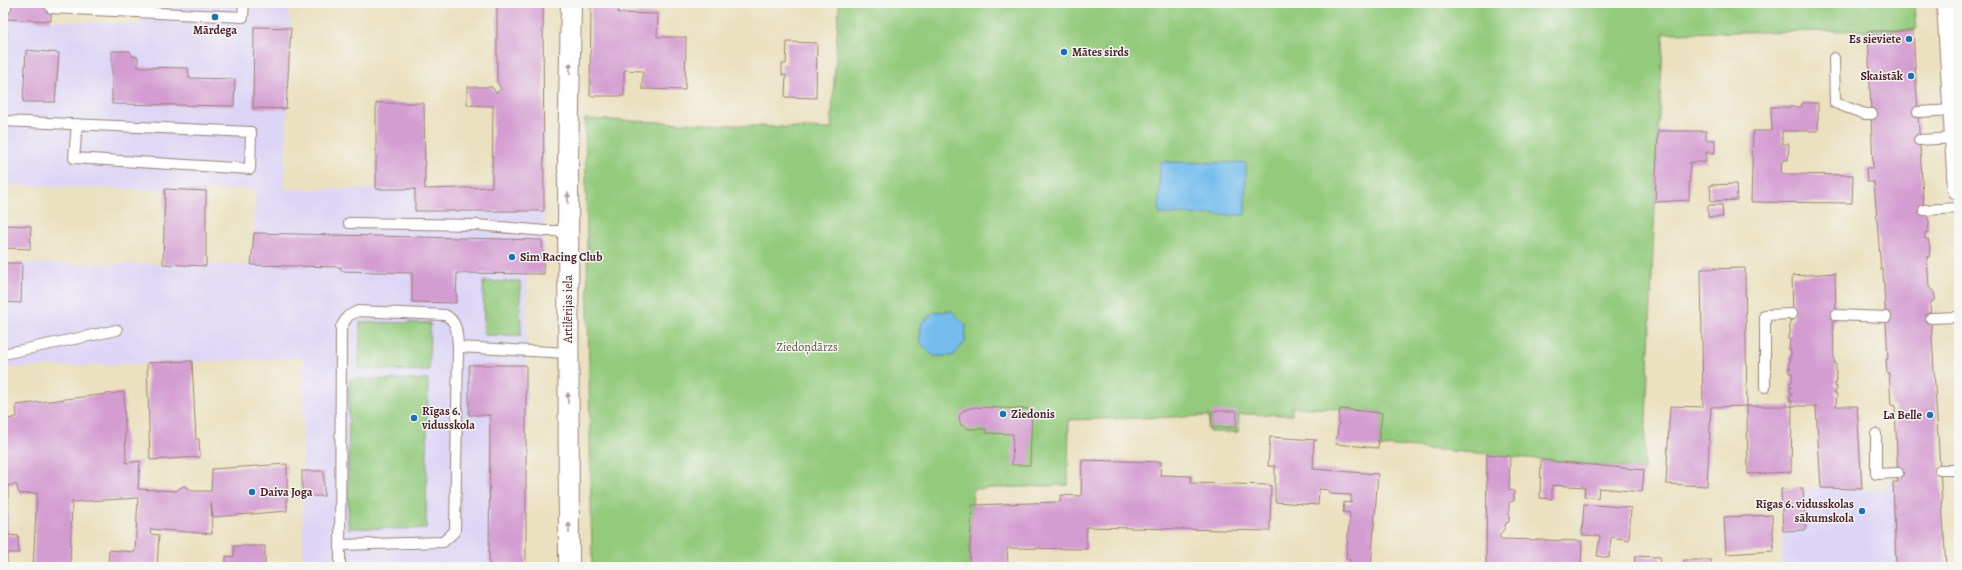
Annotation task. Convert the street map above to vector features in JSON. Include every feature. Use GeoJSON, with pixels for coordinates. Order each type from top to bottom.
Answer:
{"type":"FeatureCollection","features":[{"type":"Feature","properties":{"kind":"street","name":"Artilērijas iela"},"geometry":{"type":"LineString","coordinates":[[569,567],[568,231],[571,3]]}},
{"type":"Feature","properties":{"kind":"street"},"geometry":{"type":"LineString","coordinates":[[1948,3],[1955,55],[1959,189]]}},
{"type":"Feature","properties":{"kind":"lane"},"geometry":{"type":"LineString","coordinates":[[51,8],[82,6],[243,17],[244,3]]}},
{"type":"Feature","properties":{"kind":"lane"},"geometry":{"type":"LineString","coordinates":[[1834,58],[1835,103],[1865,114],[1872,114]]}},
{"type":"Feature","properties":{"kind":"lane"},"geometry":{"type":"LineString","coordinates":[[1918,112],[1957,130]]}},
{"type":"Feature","properties":{"kind":"lane"},"geometry":{"type":"LineString","coordinates":[[3,121],[77,124],[251,132],[250,169],[74,158],[77,124]]}},
{"type":"Feature","properties":{"kind":"lane"},"geometry":{"type":"LineString","coordinates":[[1919,140],[1957,130]]}},
{"type":"Feature","properties":{"kind":"lane"},"geometry":{"type":"LineString","coordinates":[[1924,210],[1959,208]]}},
{"type":"Feature","properties":{"kind":"lane"},"geometry":{"type":"LineString","coordinates":[[349,224],[477,225],[544,231],[568,231]]}},
{"type":"Feature","properties":{"kind":"lane"},"geometry":{"type":"LineString","coordinates":[[340,545],[443,542],[455,531],[458,347],[456,325],[450,317],[445,315],[358,311],[352,313],[343,321],[340,327],[340,545],[340,567]]}},
{"type":"Feature","properties":{"kind":"lane"},"geometry":{"type":"LineString","coordinates":[[1765,387],[1765,315],[1792,314]]}},
{"type":"Feature","properties":{"kind":"lane"},"geometry":{"type":"LineString","coordinates":[[1836,315],[1886,317]]}},
{"type":"Feature","properties":{"kind":"lane"},"geometry":{"type":"LineString","coordinates":[[1931,318],[1959,317]]}},
{"type":"Feature","properties":{"kind":"lane"},"geometry":{"type":"LineString","coordinates":[[3,354],[117,330]]}},
{"type":"Feature","properties":{"kind":"lane"},"geometry":{"type":"LineString","coordinates":[[458,347],[568,353]]}},
{"type":"Feature","properties":{"kind":"lane"},"geometry":{"type":"LineString","coordinates":[[1876,434],[1876,474],[1898,473]]}},
{"type":"Feature","properties":{"kind":"lane"},"geometry":{"type":"LineString","coordinates":[[1940,470],[1959,470]]}},
{"type":"Feature","properties":{"kind":"shaded area"},"geometry":{"type":"Polygon","coordinates":[[[142,3],[287,3],[291,28],[284,189],[442,189],[544,186],[544,274],[527,274],[526,567],[303,567],[303,358],[3,368],[3,263],[251,265],[256,189],[206,191],[3,185],[3,19],[141,24],[142,3]]]}},
{"type":"Feature","properties":{"kind":"shaded area","name":"Rīgas 6. vidusskolas sākumskola"},"geometry":{"type":"Polygon","coordinates":[[[1940,480],[1946,567],[1782,567],[1783,531],[1781,489],[1821,488],[1886,490],[1886,482],[1940,480]]]}},
{"type":"Feature","properties":{"kind":"green space","name":"Ziedoņdārzs"},"geometry":{"type":"Polygon","coordinates":[[[839,3],[1914,3],[1916,30],[1664,33],[1658,131],[1644,470],[1393,446],[1378,448],[1382,413],[1340,409],[1292,407],[1292,415],[1239,414],[1238,432],[1209,432],[1209,416],[1069,420],[1068,485],[973,489],[969,567],[592,567],[585,119],[831,129],[839,3]]]}},
{"type":"Feature","properties":{"kind":"green space"},"geometry":{"type":"Polygon","coordinates":[[[520,281],[521,335],[484,335],[483,282],[520,281]]]}},
{"type":"Feature","properties":{"kind":"green space"},"geometry":{"type":"Polygon","coordinates":[[[360,322],[430,323],[429,371],[359,369],[360,322]]]}},
{"type":"Feature","properties":{"kind":"green space"},"geometry":{"type":"Polygon","coordinates":[[[349,379],[428,380],[426,529],[348,528],[349,379]]]}},
{"type":"Feature","properties":{"kind":"water"},"geometry":{"type":"Polygon","coordinates":[[[1160,162],[1246,163],[1245,215],[1159,214],[1160,162]]]}},
{"type":"Feature","properties":{"kind":"water"},"geometry":{"type":"Polygon","coordinates":[[[952,311],[966,325],[965,342],[953,356],[933,356],[920,342],[921,324],[934,312],[952,311]]]}},
{"type":"Feature","properties":{"kind":"building"},"geometry":{"type":"Polygon","coordinates":[[[6,3],[51,3],[51,21],[6,19],[6,3]]]}},
{"type":"Feature","properties":{"kind":"building"},"geometry":{"type":"Polygon","coordinates":[[[287,3],[333,3],[333,6],[288,7],[287,3]]]}},
{"type":"Feature","properties":{"kind":"building"},"geometry":{"type":"Polygon","coordinates":[[[497,3],[543,3],[544,211],[415,211],[415,189],[376,189],[376,103],[424,103],[425,189],[492,187],[493,106],[467,105],[467,87],[492,87],[496,93],[501,89],[497,82],[497,3]]]}},
{"type":"Feature","properties":{"kind":"building"},"geometry":{"type":"Polygon","coordinates":[[[591,3],[619,3],[618,13],[658,14],[657,37],[686,37],[685,90],[642,89],[643,71],[624,70],[624,96],[590,96],[591,3]]]}},
{"type":"Feature","properties":{"kind":"building"},"geometry":{"type":"Polygon","coordinates":[[[3,19],[6,19],[7,38],[3,38],[3,19]]]}},
{"type":"Feature","properties":{"kind":"building"},"geometry":{"type":"Polygon","coordinates":[[[254,27],[291,28],[286,109],[253,108],[254,27]]]}},
{"type":"Feature","properties":{"kind":"building"},"geometry":{"type":"Polygon","coordinates":[[[1868,31],[1913,31],[1924,213],[1927,213],[1929,222],[1928,232],[1925,232],[1925,239],[1928,239],[1930,248],[1929,257],[1927,257],[1929,287],[1934,292],[1935,296],[1935,299],[1930,304],[1946,567],[1896,567],[1893,482],[1898,482],[1895,406],[1891,405],[1889,373],[1887,373],[1886,359],[1888,359],[1883,270],[1881,270],[1874,182],[1867,182],[1866,168],[1873,168],[1868,31]]]}},
{"type":"Feature","properties":{"kind":"building"},"geometry":{"type":"Polygon","coordinates":[[[787,42],[817,43],[816,98],[785,97],[786,75],[782,75],[782,64],[786,64],[787,42]]]}},
{"type":"Feature","properties":{"kind":"building"},"geometry":{"type":"Polygon","coordinates":[[[26,50],[59,53],[55,102],[23,102],[26,50]]]}},
{"type":"Feature","properties":{"kind":"building"},"geometry":{"type":"Polygon","coordinates":[[[112,51],[130,51],[132,56],[138,57],[138,67],[188,68],[189,78],[235,79],[234,106],[112,104],[112,51]]]}},
{"type":"Feature","properties":{"kind":"building"},"geometry":{"type":"Polygon","coordinates":[[[1802,103],[1818,103],[1818,131],[1782,131],[1782,144],[1789,144],[1788,160],[1782,160],[1781,174],[1853,175],[1852,203],[1751,202],[1753,131],[1772,131],[1771,107],[1802,107],[1802,103]]]}},
{"type":"Feature","properties":{"kind":"building"},"geometry":{"type":"Polygon","coordinates":[[[1658,131],[1706,131],[1706,140],[1715,140],[1715,153],[1706,152],[1706,162],[1690,162],[1689,200],[1655,202],[1658,131]]]}},
{"type":"Feature","properties":{"kind":"building"},"geometry":{"type":"Polygon","coordinates":[[[1736,184],[1737,200],[1711,201],[1710,185],[1736,184]]]}},
{"type":"Feature","properties":{"kind":"building"},"geometry":{"type":"Polygon","coordinates":[[[165,189],[206,191],[206,266],[163,264],[165,189]]]}},
{"type":"Feature","properties":{"kind":"building"},"geometry":{"type":"Polygon","coordinates":[[[1708,205],[1722,205],[1723,217],[1708,217],[1708,205]]]}},
{"type":"Feature","properties":{"kind":"building"},"geometry":{"type":"Polygon","coordinates":[[[3,225],[31,226],[30,249],[3,248],[3,225]]]}},
{"type":"Feature","properties":{"kind":"building"},"geometry":{"type":"Polygon","coordinates":[[[254,233],[542,240],[544,274],[457,273],[456,303],[412,302],[412,273],[341,271],[341,267],[251,265],[254,233]]]}},
{"type":"Feature","properties":{"kind":"building"},"geometry":{"type":"Polygon","coordinates":[[[3,263],[22,263],[21,303],[3,302],[3,263]]]}},
{"type":"Feature","properties":{"kind":"building"},"geometry":{"type":"Polygon","coordinates":[[[1745,268],[1747,406],[1711,407],[1707,486],[1666,484],[1670,406],[1703,407],[1701,269],[1745,268]]]}},
{"type":"Feature","properties":{"kind":"building"},"geometry":{"type":"Polygon","coordinates":[[[1835,273],[1836,321],[1833,321],[1834,363],[1836,363],[1835,375],[1837,383],[1835,383],[1835,387],[1837,386],[1837,390],[1835,391],[1835,394],[1837,394],[1836,406],[1857,406],[1862,489],[1821,488],[1816,406],[1792,406],[1792,401],[1790,401],[1790,396],[1792,396],[1792,393],[1790,393],[1790,389],[1792,387],[1790,387],[1790,382],[1792,382],[1792,373],[1789,373],[1789,368],[1791,368],[1789,367],[1789,362],[1791,360],[1789,360],[1789,356],[1791,356],[1791,350],[1789,350],[1790,339],[1788,339],[1788,335],[1790,335],[1790,320],[1793,320],[1792,276],[1835,273]]]}},
{"type":"Feature","properties":{"kind":"building"},"geometry":{"type":"Polygon","coordinates":[[[192,361],[196,439],[199,439],[200,457],[150,460],[147,363],[192,361]]]}},
{"type":"Feature","properties":{"kind":"building"},"geometry":{"type":"Polygon","coordinates":[[[469,365],[526,365],[526,567],[489,567],[490,415],[469,415],[469,365]]]}},
{"type":"Feature","properties":{"kind":"building"},"geometry":{"type":"Polygon","coordinates":[[[3,368],[5,368],[4,415],[3,415],[3,368]]]}},
{"type":"Feature","properties":{"kind":"building"},"geometry":{"type":"Polygon","coordinates":[[[124,392],[126,463],[140,461],[138,489],[176,491],[184,486],[193,491],[211,491],[212,469],[287,464],[287,511],[213,517],[211,502],[212,534],[151,529],[150,534],[159,535],[157,567],[101,567],[101,563],[108,564],[109,550],[135,552],[138,498],[72,502],[70,567],[33,567],[37,493],[20,494],[17,485],[8,485],[8,535],[18,536],[19,553],[7,553],[7,567],[3,567],[3,420],[17,417],[16,405],[124,392]]]}},
{"type":"Feature","properties":{"kind":"building"},"geometry":{"type":"Polygon","coordinates":[[[1747,406],[1792,406],[1791,472],[1748,474],[1747,406]]]}},
{"type":"Feature","properties":{"kind":"building"},"geometry":{"type":"Polygon","coordinates":[[[974,407],[1032,409],[1030,465],[1012,465],[1013,434],[986,433],[986,429],[969,429],[961,425],[959,418],[960,414],[964,410],[974,407]]]}},
{"type":"Feature","properties":{"kind":"building"},"geometry":{"type":"Polygon","coordinates":[[[1340,409],[1382,413],[1378,448],[1336,444],[1340,409]]]}},
{"type":"Feature","properties":{"kind":"building"},"geometry":{"type":"Polygon","coordinates":[[[1212,411],[1237,411],[1236,427],[1211,427],[1212,411]]]}},
{"type":"Feature","properties":{"kind":"building"},"geometry":{"type":"Polygon","coordinates":[[[1270,437],[1317,440],[1314,441],[1313,469],[1378,474],[1371,567],[1349,567],[1350,559],[1346,559],[1350,513],[1343,512],[1344,502],[1351,503],[1351,495],[1329,494],[1329,490],[1319,489],[1318,505],[1275,502],[1275,466],[1268,466],[1270,437]]]}},
{"type":"Feature","properties":{"kind":"building"},"geometry":{"type":"Polygon","coordinates":[[[1487,454],[1510,456],[1509,490],[1514,491],[1514,501],[1509,502],[1509,522],[1506,523],[1505,528],[1500,534],[1500,539],[1582,541],[1581,567],[1486,567],[1487,454]]]}},
{"type":"Feature","properties":{"kind":"building"},"geometry":{"type":"Polygon","coordinates":[[[1082,460],[1161,462],[1160,475],[1191,476],[1191,483],[1271,485],[1270,531],[1086,527],[1087,549],[1007,548],[1008,567],[969,567],[972,505],[1060,502],[1061,495],[1081,496],[1082,460]]]}},
{"type":"Feature","properties":{"kind":"building"},"geometry":{"type":"Polygon","coordinates":[[[1541,460],[1644,470],[1642,492],[1599,488],[1598,498],[1584,496],[1585,487],[1552,485],[1552,499],[1540,498],[1541,460]]]}},
{"type":"Feature","properties":{"kind":"building"},"geometry":{"type":"Polygon","coordinates":[[[302,471],[324,471],[324,496],[302,496],[302,471]]]}},
{"type":"Feature","properties":{"kind":"building"},"geometry":{"type":"Polygon","coordinates":[[[1803,488],[1806,530],[1783,531],[1781,489],[1803,488]]]}},
{"type":"Feature","properties":{"kind":"building"},"geometry":{"type":"Polygon","coordinates":[[[1584,504],[1631,508],[1629,540],[1611,537],[1609,558],[1597,556],[1600,536],[1582,535],[1584,504]]]}},
{"type":"Feature","properties":{"kind":"building"},"geometry":{"type":"Polygon","coordinates":[[[1772,515],[1774,551],[1726,554],[1724,517],[1772,515]]]}},
{"type":"Feature","properties":{"kind":"building"},"geometry":{"type":"Polygon","coordinates":[[[234,546],[265,546],[265,567],[226,567],[226,556],[234,557],[234,546]]]}},
{"type":"Feature","properties":{"kind":"building"},"geometry":{"type":"Polygon","coordinates":[[[1635,556],[1660,557],[1659,567],[1634,567],[1635,556]]]}},
{"type":"Feature","properties":{"kind":"building"},"geometry":{"type":"Polygon","coordinates":[[[1684,560],[1711,560],[1711,567],[1684,567],[1684,560]]]}},
{"type":"Feature","properties":{"kind":"place","name":"Mārdega"},"geometry":{"type":"Point","coordinates":[215,17]}},
{"type":"Feature","properties":{"kind":"place","name":"Es sieviete"},"geometry":{"type":"Point","coordinates":[1909,39]}},
{"type":"Feature","properties":{"kind":"place","name":"Mātes sirds"},"geometry":{"type":"Point","coordinates":[1064,52]}},
{"type":"Feature","properties":{"kind":"place","name":"Skaistāk"},"geometry":{"type":"Point","coordinates":[1911,76]}},
{"type":"Feature","properties":{"kind":"place","name":"Sim Racing Club"},"geometry":{"type":"Point","coordinates":[512,257]}},
{"type":"Feature","properties":{"kind":"place","name":"Ziedonis"},"geometry":{"type":"Point","coordinates":[1003,414]}},
{"type":"Feature","properties":{"kind":"place","name":"La Belle"},"geometry":{"type":"Point","coordinates":[1930,415]}},
{"type":"Feature","properties":{"kind":"place","name":"Rīgas 6. vidusskola"},"geometry":{"type":"Point","coordinates":[414,418]}},
{"type":"Feature","properties":{"kind":"place","name":"Daiva Joga"},"geometry":{"type":"Point","coordinates":[252,492]}},
{"type":"Feature","properties":{"kind":"place","name":"Rīgas 6. vidusskolas sākumskola"},"geometry":{"type":"Point","coordinates":[1862,511]}}]}
